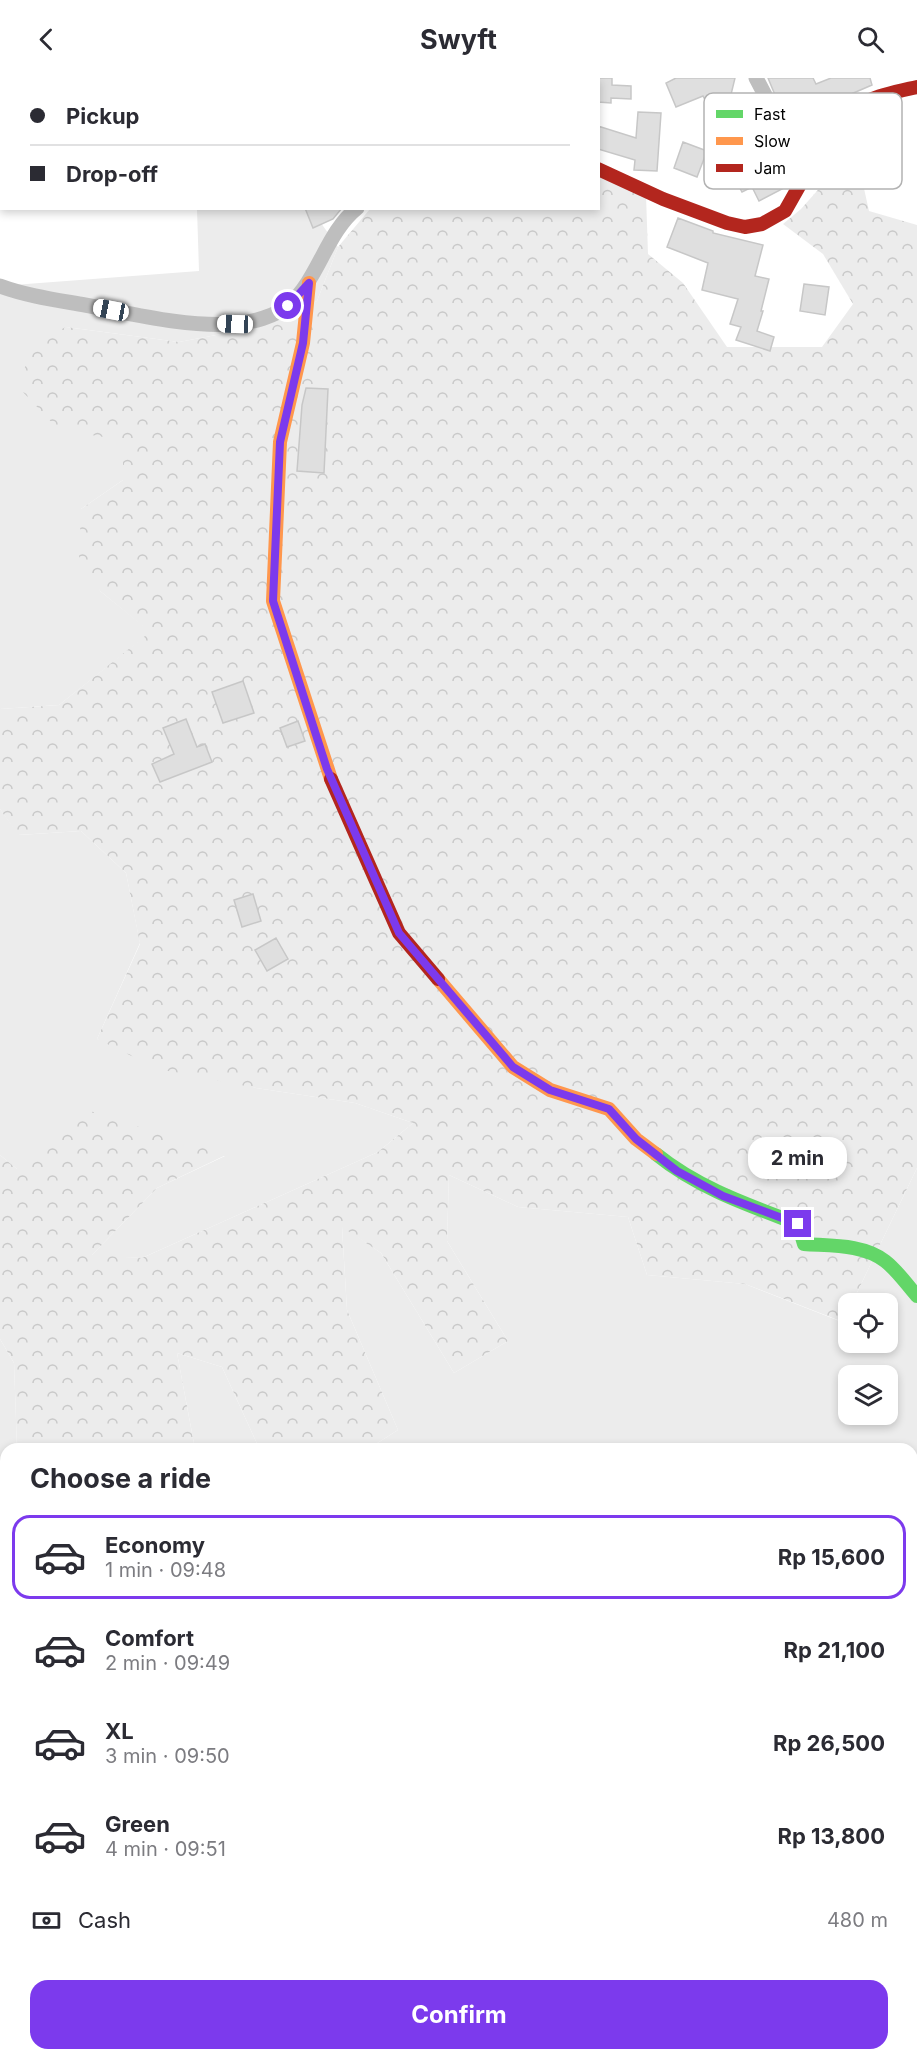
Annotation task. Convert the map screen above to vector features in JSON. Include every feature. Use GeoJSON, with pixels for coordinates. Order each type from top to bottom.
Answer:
{"type":"FeatureCollection","features":[{"type":"Feature","properties":{"kind":"street"},"geometry":{"type":"LineString","coordinates":[[756,78],[764,93]]}},
{"type":"Feature","properties":{"kind":"street"},"geometry":{"type":"LineString","coordinates":[[893,93],[917,87]]}},
{"type":"Feature","properties":{"kind":"street"},"geometry":{"type":"LineString","coordinates":[[600,170],[663,199],[728,223],[745,226],[762,224],[785,212],[797,189]]}},
{"type":"Feature","properties":{"kind":"street"},"geometry":{"type":"LineString","coordinates":[[0,286],[29,294],[172,322],[235,324],[266,317],[288,306],[309,283],[326,250],[355,210]]}},
{"type":"Feature","properties":{"kind":"street"},"geometry":{"type":"LineString","coordinates":[[309,283],[303,343],[280,442],[273,601],[327,769],[399,933],[513,1067],[550,1090],[609,1109],[636,1139],[677,1171],[723,1196],[798,1224],[804,1244],[856,1248],[870,1252],[887,1262],[917,1296]]}},
{"type":"Feature","properties":{"kind":"green space"},"geometry":{"type":"Polygon","coordinates":[[[600,176],[646,195],[648,254],[683,283],[727,347],[822,347],[853,304],[823,254],[783,224],[801,209],[819,189],[864,189],[869,211],[917,225],[917,1168],[857,1293],[838,1293],[838,1320],[745,1284],[647,1275],[628,1217],[518,1207],[449,1175],[447,1241],[508,1341],[454,1373],[381,1253],[342,1227],[347,1310],[398,1430],[377,1443],[257,1443],[222,1367],[177,1353],[194,1443],[17,1443],[14,1363],[0,1339],[0,1155],[17,1169],[81,1108],[226,1155],[157,1188],[92,1255],[142,1258],[378,1152],[413,1123],[355,1103],[256,1088],[158,1069],[97,1039],[140,944],[126,873],[81,831],[18,835],[0,809],[0,709],[59,705],[150,632],[100,591],[79,558],[81,509],[123,480],[123,440],[59,430],[21,390],[29,344],[66,327],[179,342],[259,327],[317,301],[338,247],[369,210],[600,210],[600,176]]]}},
{"type":"Feature","properties":{"kind":"green space"},"geometry":{"type":"Polygon","coordinates":[[[197,210],[312,210],[338,247],[317,301],[259,327],[179,342],[66,327],[123,440],[123,480],[81,509],[100,591],[151,632],[59,705],[0,709],[0,286],[199,271],[197,210]]]}},
{"type":"Feature","properties":{"kind":"green space"},"geometry":{"type":"Polygon","coordinates":[[[0,809],[19,835],[81,831],[126,873],[140,943],[97,1039],[256,1088],[355,1103],[413,1123],[378,1152],[142,1258],[91,1256],[157,1188],[225,1156],[17,1169],[0,1155],[0,809]]]}},
{"type":"Feature","properties":{"kind":"green space"},"geometry":{"type":"Polygon","coordinates":[[[917,1168],[917,1443],[377,1443],[398,1430],[347,1310],[342,1226],[381,1253],[454,1373],[508,1341],[447,1241],[449,1175],[518,1207],[628,1217],[647,1275],[745,1284],[838,1320],[838,1353],[898,1353],[898,1293],[857,1293],[917,1168]]]}},
{"type":"Feature","properties":{"kind":"green space"},"geometry":{"type":"Polygon","coordinates":[[[0,1339],[14,1363],[17,1443],[0,1443],[0,1339]]]}},
{"type":"Feature","properties":{"kind":"green space"},"geometry":{"type":"Polygon","coordinates":[[[177,1353],[222,1367],[257,1443],[194,1443],[177,1353]]]}},
{"type":"Feature","properties":{"kind":"building"},"geometry":{"type":"Polygon","coordinates":[[[600,78],[612,78],[612,85],[631,86],[631,99],[611,98],[611,103],[600,102],[600,78]]]}},
{"type":"Feature","properties":{"kind":"building"},"geometry":{"type":"Polygon","coordinates":[[[676,78],[735,78],[731,93],[704,93],[704,98],[703,96],[676,107],[666,83],[676,78]]]}},
{"type":"Feature","properties":{"kind":"building"},"geometry":{"type":"Polygon","coordinates":[[[768,78],[813,78],[816,84],[831,78],[870,78],[872,85],[853,93],[774,93],[768,78]]]}},
{"type":"Feature","properties":{"kind":"building"},"geometry":{"type":"Polygon","coordinates":[[[638,112],[661,113],[657,171],[634,170],[635,160],[600,150],[600,127],[636,138],[638,112]]]}},
{"type":"Feature","properties":{"kind":"building"},"geometry":{"type":"Polygon","coordinates":[[[683,142],[704,150],[704,159],[697,177],[674,168],[683,142]]]}},
{"type":"Feature","properties":{"kind":"building"},"geometry":{"type":"Polygon","coordinates":[[[753,189],[782,189],[759,201],[753,189]]]}},
{"type":"Feature","properties":{"kind":"building"},"geometry":{"type":"Polygon","coordinates":[[[306,210],[340,210],[333,219],[313,228],[306,210]]]}},
{"type":"Feature","properties":{"kind":"building"},"geometry":{"type":"Polygon","coordinates":[[[678,218],[713,231],[713,233],[763,245],[755,276],[769,279],[757,331],[774,337],[770,351],[736,340],[741,327],[730,324],[738,299],[702,290],[708,263],[667,247],[678,218]]]}},
{"type":"Feature","properties":{"kind":"building"},"geometry":{"type":"Polygon","coordinates":[[[804,284],[829,287],[825,315],[800,311],[804,284]]]}},
{"type":"Feature","properties":{"kind":"building"},"geometry":{"type":"Polygon","coordinates":[[[306,388],[328,389],[324,473],[297,471],[302,405],[306,388]]]}},
{"type":"Feature","properties":{"kind":"building"},"geometry":{"type":"Polygon","coordinates":[[[243,681],[254,713],[223,723],[212,692],[243,681]]]}},
{"type":"Feature","properties":{"kind":"building"},"geometry":{"type":"Polygon","coordinates":[[[186,719],[197,747],[205,744],[212,762],[160,782],[152,764],[174,754],[163,728],[186,719]]]}},
{"type":"Feature","properties":{"kind":"building"},"geometry":{"type":"Polygon","coordinates":[[[298,721],[305,741],[287,747],[280,728],[298,721]]]}},
{"type":"Feature","properties":{"kind":"building"},"geometry":{"type":"Polygon","coordinates":[[[253,894],[261,921],[242,927],[234,900],[253,894]]]}},
{"type":"Feature","properties":{"kind":"building"},"geometry":{"type":"Polygon","coordinates":[[[276,938],[288,959],[267,971],[255,950],[276,938]]]}},
{"type":"Feature","properties":{"kind":"traffic: fast"},"geometry":{"type":"LineString","coordinates":[[656,1154],[706,1186],[798,1224],[804,1244],[846,1247],[876,1255],[894,1269],[917,1296]]}},
{"type":"Feature","properties":{"kind":"traffic: slow"},"geometry":{"type":"LineString","coordinates":[[309,283],[303,343],[280,442],[273,601],[331,779]]}},
{"type":"Feature","properties":{"kind":"traffic: slow"},"geometry":{"type":"LineString","coordinates":[[438,979],[513,1067],[550,1090],[609,1109],[636,1139],[656,1154]]}},
{"type":"Feature","properties":{"kind":"traffic: jam"},"geometry":{"type":"LineString","coordinates":[[892,93],[917,87]]}},
{"type":"Feature","properties":{"kind":"traffic: jam"},"geometry":{"type":"LineString","coordinates":[[600,170],[663,199],[727,223],[745,227],[762,224],[785,211],[797,189]]}},
{"type":"Feature","properties":{"kind":"traffic: jam"},"geometry":{"type":"LineString","coordinates":[[331,779],[399,933],[438,979]]}},
{"type":"Feature","properties":{"kind":"route"},"geometry":{"type":"LineString","coordinates":[[288,306],[309,283],[303,343],[280,442],[273,601],[327,769],[399,933],[513,1067],[550,1090],[609,1109],[636,1139],[677,1171],[723,1196],[798,1224]]}}]}
